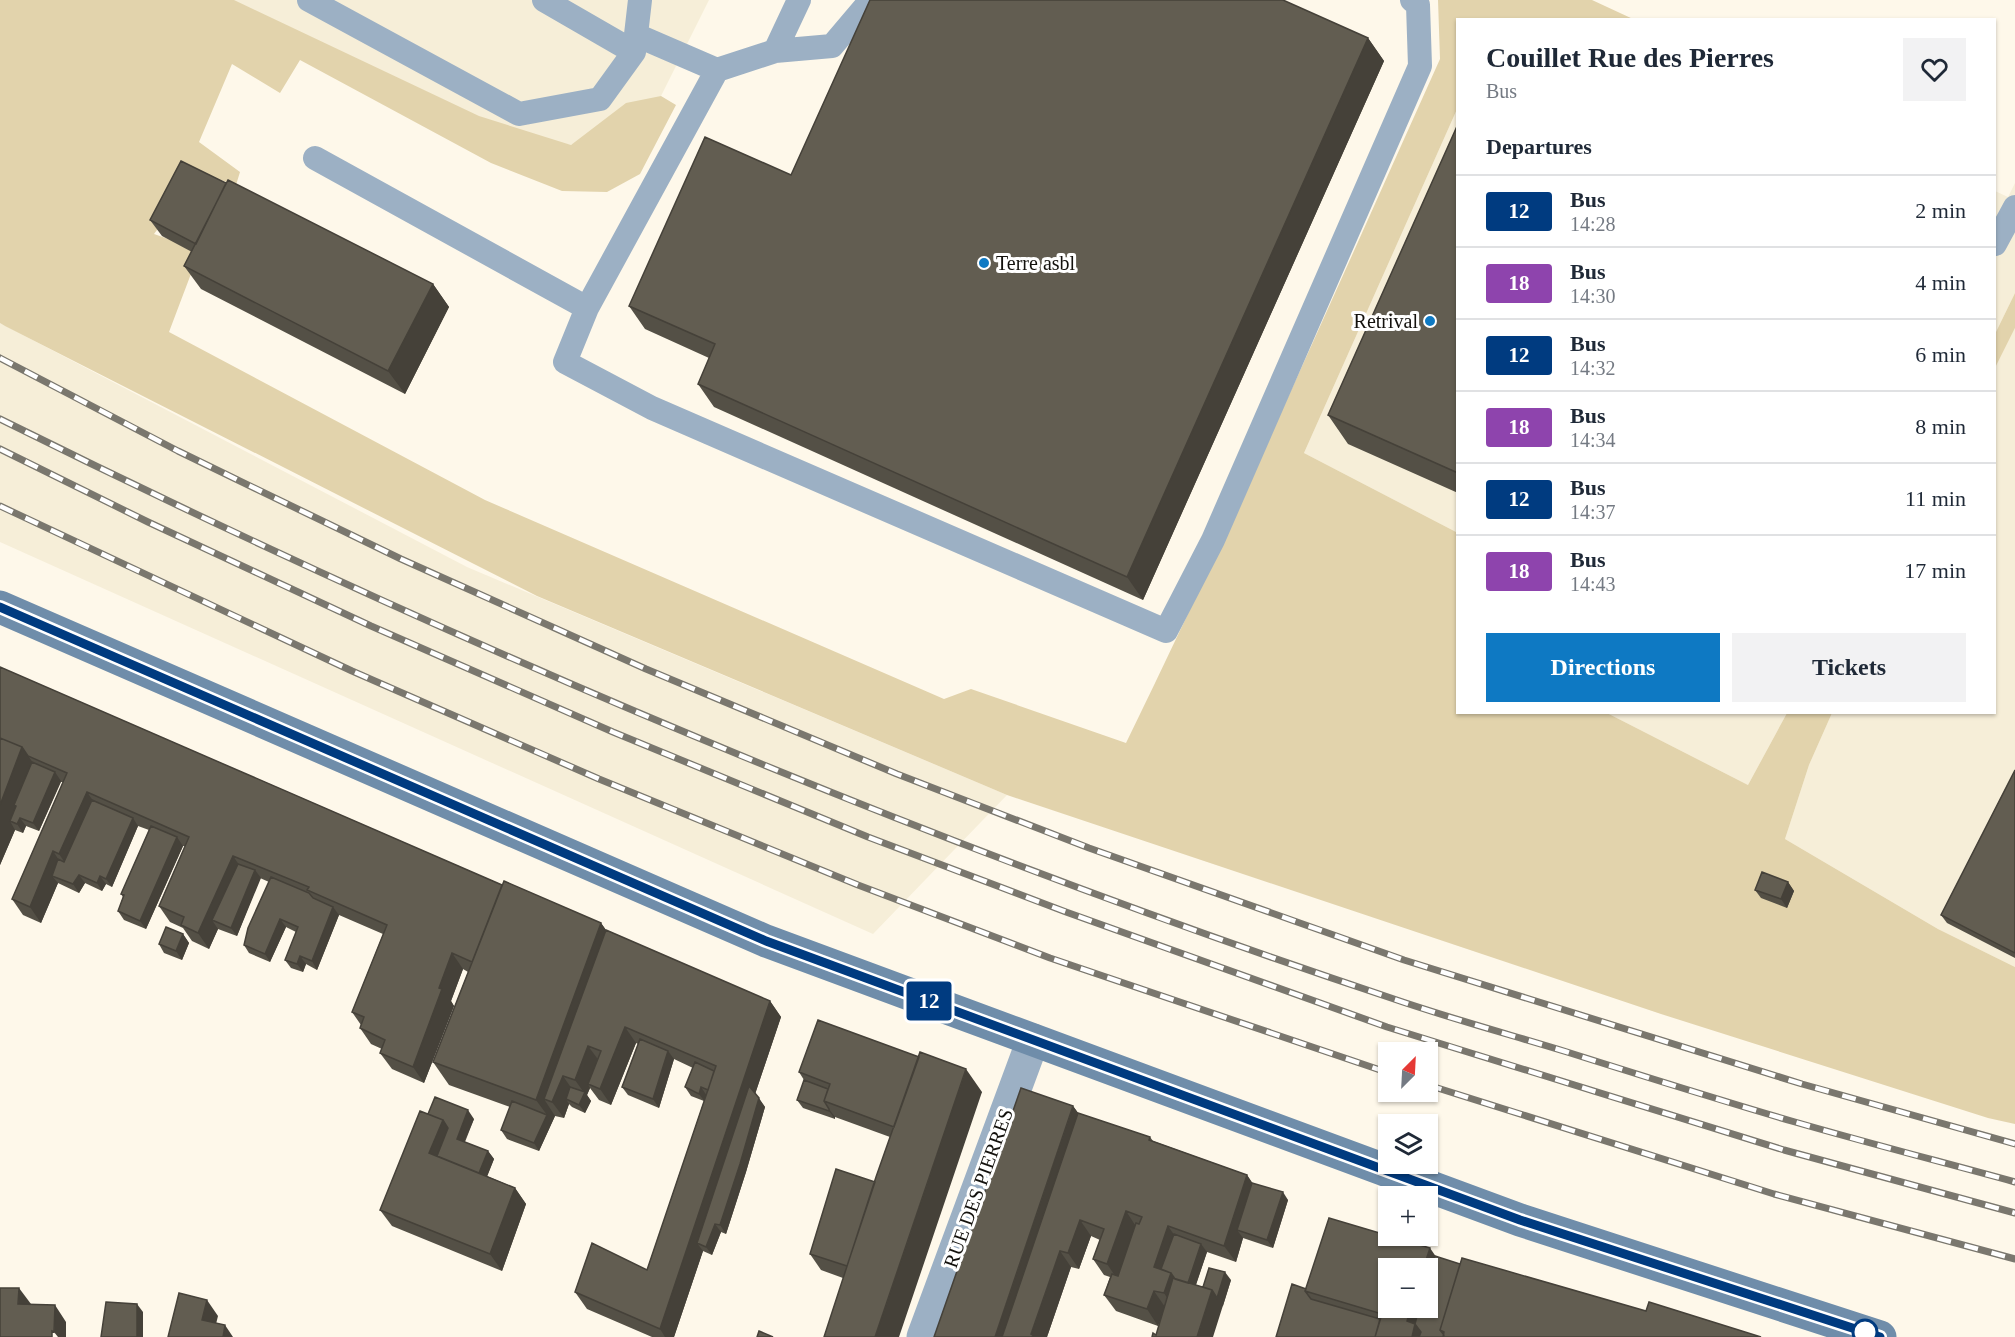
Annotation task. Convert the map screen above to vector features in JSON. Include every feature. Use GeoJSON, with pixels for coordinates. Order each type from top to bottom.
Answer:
{"type":"FeatureCollection","features":[{"type":"Feature","properties":{"kind":"main road"},"geometry":{"type":"LineString","coordinates":[[0,607],[766,941],[1520,1220],[1880,1337]]}},
{"type":"Feature","properties":{"kind":"street","name":"RUE DES PIERRES"},"geometry":{"type":"LineString","coordinates":[[922,1337],[1033,1040]]}},
{"type":"Feature","properties":{"kind":"lane"},"geometry":{"type":"LineString","coordinates":[[309,0],[519,114],[600,99],[635,43],[640,0]]}},
{"type":"Feature","properties":{"kind":"lane"},"geometry":{"type":"LineString","coordinates":[[544,0],[635,43],[717,70],[775,51],[832,46],[871,0]]}},
{"type":"Feature","properties":{"kind":"lane"},"geometry":{"type":"LineString","coordinates":[[775,51],[799,0]]}},
{"type":"Feature","properties":{"kind":"lane"},"geometry":{"type":"LineString","coordinates":[[717,70],[587,308],[565,362],[652,408],[1166,631],[1213,540],[1420,66],[1418,5],[1412,0]]}},
{"type":"Feature","properties":{"kind":"lane"},"geometry":{"type":"LineString","coordinates":[[315,158],[587,308]]}},
{"type":"Feature","properties":{"kind":"lane"},"geometry":{"type":"LineString","coordinates":[[1996,242],[2015,207]]}},
{"type":"Feature","properties":{"kind":"shaded area"},"geometry":{"type":"Polygon","coordinates":[[[0,0],[234,0],[479,116],[571,145],[626,103],[661,96],[676,105],[640,174],[607,192],[562,191],[491,163],[300,60],[280,93],[232,64],[199,142],[240,172],[236,185],[199,173],[154,234],[200,250],[169,332],[485,500],[944,699],[971,689],[1126,743],[1247,488],[1440,59],[1438,0],[1592,0],[1631,18],[1456,18],[1456,111],[1304,453],[1456,532],[1456,714],[1609,714],[1748,785],[1786,714],[1832,714],[1809,765],[1785,839],[1938,929],[2015,967],[2015,1124],[1988,1118],[1661,1014],[1007,795],[537,596],[0,323],[0,0]]]}},
{"type":"Feature","properties":{"kind":"shaded area"},"geometry":{"type":"Polygon","coordinates":[[[231,0],[709,0],[661,96],[571,145],[481,127],[231,0]]]}},
{"type":"Feature","properties":{"kind":"shaded area"},"geometry":{"type":"Polygon","coordinates":[[[1456,111],[1456,532],[1304,453],[1456,111]]]}},
{"type":"Feature","properties":{"kind":"shaded area"},"geometry":{"type":"Polygon","coordinates":[[[2015,183],[2015,293],[1996,332],[1996,191],[2008,197],[2015,183]]]}},
{"type":"Feature","properties":{"kind":"shaded area"},"geometry":{"type":"Polygon","coordinates":[[[2015,293],[2015,328],[1996,366],[1996,332],[2015,293]]]}},
{"type":"Feature","properties":{"kind":"shaded area"},"geometry":{"type":"Polygon","coordinates":[[[0,323],[467,567],[1007,795],[873,934],[0,542],[0,323]]]}},
{"type":"Feature","properties":{"kind":"shaded area"},"geometry":{"type":"Polygon","coordinates":[[[2015,328],[2015,967],[1938,929],[1785,839],[1809,765],[1832,714],[1996,714],[1996,366],[2015,328]]]}},
{"type":"Feature","properties":{"kind":"shaded area"},"geometry":{"type":"Polygon","coordinates":[[[1609,714],[1786,714],[1748,785],[1609,714]]]}},
{"type":"Feature","properties":{"kind":"building","name":"Terre asbl"},"geometry":{"type":"Polygon","coordinates":[[[870,0],[1283,0],[1368,38],[1127,577],[698,384],[715,344],[629,306],[705,137],[791,175],[870,0]]]}},
{"type":"Feature","properties":{"kind":"building","name":"Retrival"},"geometry":{"type":"Polygon","coordinates":[[[1456,128],[1456,472],[1328,415],[1456,128]]]}},
{"type":"Feature","properties":{"kind":"building"},"geometry":{"type":"Polygon","coordinates":[[[181,161],[226,183],[196,244],[150,220],[181,161]]]}},
{"type":"Feature","properties":{"kind":"building"},"geometry":{"type":"Polygon","coordinates":[[[228,180],[433,284],[388,371],[184,266],[228,180]]]}},
{"type":"Feature","properties":{"kind":"building"},"geometry":{"type":"Polygon","coordinates":[[[0,667],[502,885],[472,962],[452,953],[439,988],[442,989],[413,1067],[380,1053],[385,1040],[360,1028],[364,1017],[352,1012],[387,925],[307,890],[309,887],[233,856],[198,933],[181,925],[184,917],[159,906],[189,837],[87,792],[59,854],[53,851],[30,907],[12,899],[67,773],[28,756],[22,747],[0,738],[0,667]]]}},
{"type":"Feature","properties":{"kind":"building"},"geometry":{"type":"Polygon","coordinates":[[[0,738],[22,747],[0,805],[0,738]]]}},
{"type":"Feature","properties":{"kind":"building"},"geometry":{"type":"Polygon","coordinates":[[[32,762],[55,772],[33,823],[20,818],[17,824],[10,821],[16,806],[14,805],[32,762]]]}},
{"type":"Feature","properties":{"kind":"building"},"geometry":{"type":"Polygon","coordinates":[[[2015,770],[2015,953],[1941,915],[2015,770]]]}},
{"type":"Feature","properties":{"kind":"building"},"geometry":{"type":"Polygon","coordinates":[[[92,800],[133,818],[106,879],[100,876],[97,883],[79,875],[73,884],[52,876],[58,859],[64,862],[92,800]]]}},
{"type":"Feature","properties":{"kind":"building"},"geometry":{"type":"Polygon","coordinates":[[[151,826],[177,837],[140,921],[118,911],[124,895],[121,894],[151,826]]]}},
{"type":"Feature","properties":{"kind":"building"},"geometry":{"type":"Polygon","coordinates":[[[238,864],[255,870],[231,928],[212,920],[238,864]]]}},
{"type":"Feature","properties":{"kind":"building"},"geometry":{"type":"Polygon","coordinates":[[[1762,872],[1788,882],[1781,899],[1755,890],[1762,872]]]}},
{"type":"Feature","properties":{"kind":"building"},"geometry":{"type":"Polygon","coordinates":[[[271,877],[309,893],[313,898],[333,907],[312,961],[300,956],[297,964],[285,960],[298,927],[280,919],[265,954],[244,945],[248,928],[271,877]]]}},
{"type":"Feature","properties":{"kind":"building"},"geometry":{"type":"Polygon","coordinates":[[[504,881],[601,923],[536,1100],[433,1062],[504,881]]]}},
{"type":"Feature","properties":{"kind":"building"},"geometry":{"type":"Polygon","coordinates":[[[166,927],[183,934],[176,951],[159,944],[166,927]]]}},
{"type":"Feature","properties":{"kind":"building"},"geometry":{"type":"Polygon","coordinates":[[[606,930],[770,1001],[660,1329],[575,1292],[592,1243],[647,1270],[716,1066],[625,1027],[600,1089],[588,1084],[601,1051],[588,1046],[575,1080],[563,1076],[552,1102],[544,1099],[606,930]]]}},
{"type":"Feature","properties":{"kind":"building"},"geometry":{"type":"Polygon","coordinates":[[[818,1020],[919,1057],[894,1127],[824,1101],[830,1084],[799,1072],[818,1020]]]}},
{"type":"Feature","properties":{"kind":"building"},"geometry":{"type":"Polygon","coordinates":[[[640,1039],[668,1051],[653,1099],[622,1087],[640,1039]]]}},
{"type":"Feature","properties":{"kind":"building"},"geometry":{"type":"Polygon","coordinates":[[[920,1052],[966,1069],[875,1337],[824,1337],[876,1177],[920,1052]]]}},
{"type":"Feature","properties":{"kind":"building"},"geometry":{"type":"Polygon","coordinates":[[[695,1062],[714,1071],[708,1090],[701,1087],[699,1094],[685,1087],[695,1062]]]}},
{"type":"Feature","properties":{"kind":"building"},"geometry":{"type":"Polygon","coordinates":[[[804,1080],[828,1089],[824,1101],[829,1111],[797,1100],[804,1080]]]}},
{"type":"Feature","properties":{"kind":"building"},"geometry":{"type":"Polygon","coordinates":[[[749,1086],[759,1098],[720,1225],[715,1224],[706,1247],[697,1243],[749,1086]]]}},
{"type":"Feature","properties":{"kind":"building"},"geometry":{"type":"Polygon","coordinates":[[[570,1087],[585,1092],[579,1105],[566,1099],[570,1087]]]}},
{"type":"Feature","properties":{"kind":"building"},"geometry":{"type":"Polygon","coordinates":[[[1021,1088],[1073,1106],[995,1337],[934,1337],[1021,1088]]]}},
{"type":"Feature","properties":{"kind":"building"},"geometry":{"type":"Polygon","coordinates":[[[435,1097],[468,1110],[457,1139],[488,1151],[479,1173],[437,1156],[448,1128],[443,1120],[428,1114],[435,1097]]]}},
{"type":"Feature","properties":{"kind":"building"},"geometry":{"type":"Polygon","coordinates":[[[512,1101],[547,1115],[534,1143],[501,1130],[512,1101]]]}},
{"type":"Feature","properties":{"kind":"building"},"geometry":{"type":"Polygon","coordinates":[[[420,1111],[443,1120],[429,1153],[515,1188],[490,1254],[380,1210],[420,1111]]]}},
{"type":"Feature","properties":{"kind":"building"},"geometry":{"type":"Polygon","coordinates":[[[1078,1113],[1150,1137],[1149,1140],[1247,1175],[1224,1246],[1168,1226],[1154,1267],[1171,1273],[1164,1293],[1154,1291],[1147,1309],[1104,1295],[1112,1274],[1118,1276],[1136,1223],[1139,1224],[1142,1217],[1126,1211],[1107,1264],[1093,1259],[1104,1229],[1080,1220],[1068,1253],[1060,1251],[1031,1334],[1032,1337],[1002,1337],[1078,1113]]]}},
{"type":"Feature","properties":{"kind":"building"},"geometry":{"type":"Polygon","coordinates":[[[836,1169],[875,1182],[847,1266],[810,1254],[836,1169]]]}},
{"type":"Feature","properties":{"kind":"building"},"geometry":{"type":"Polygon","coordinates":[[[1252,1183],[1283,1192],[1267,1240],[1237,1230],[1252,1183]]]}},
{"type":"Feature","properties":{"kind":"building"},"geometry":{"type":"Polygon","coordinates":[[[1329,1218],[1378,1233],[1378,1246],[1430,1248],[1427,1258],[1378,1258],[1378,1313],[1305,1291],[1329,1218]]]}},
{"type":"Feature","properties":{"kind":"building"},"geometry":{"type":"Polygon","coordinates":[[[1174,1234],[1201,1244],[1188,1283],[1175,1279],[1171,1273],[1161,1269],[1174,1234]]]}},
{"type":"Feature","properties":{"kind":"building"},"geometry":{"type":"Polygon","coordinates":[[[1435,1256],[1460,1264],[1440,1330],[1443,1337],[1419,1337],[1421,1332],[1415,1324],[1416,1318],[1438,1318],[1438,1258],[1434,1258],[1435,1256]]]}},
{"type":"Feature","properties":{"kind":"building"},"geometry":{"type":"Polygon","coordinates":[[[1462,1258],[1646,1311],[1649,1302],[1761,1337],[1443,1337],[1444,1332],[1440,1330],[1462,1258]]]}},
{"type":"Feature","properties":{"kind":"building"},"geometry":{"type":"Polygon","coordinates":[[[1209,1268],[1225,1272],[1217,1298],[1212,1290],[1203,1287],[1209,1268]]]}},
{"type":"Feature","properties":{"kind":"building"},"geometry":{"type":"Polygon","coordinates":[[[1173,1278],[1212,1290],[1197,1337],[1152,1337],[1153,1333],[1156,1335],[1173,1278]]]}},
{"type":"Feature","properties":{"kind":"building"},"geometry":{"type":"Polygon","coordinates":[[[1292,1284],[1306,1289],[1311,1299],[1380,1319],[1375,1337],[1276,1337],[1292,1284]]]}},
{"type":"Feature","properties":{"kind":"building"},"geometry":{"type":"Polygon","coordinates":[[[0,1288],[19,1288],[18,1304],[55,1305],[52,1337],[0,1337],[0,1288]]]}},
{"type":"Feature","properties":{"kind":"building"},"geometry":{"type":"Polygon","coordinates":[[[179,1293],[207,1300],[202,1320],[225,1325],[223,1337],[168,1337],[179,1293]]]}},
{"type":"Feature","properties":{"kind":"building"},"geometry":{"type":"Polygon","coordinates":[[[106,1302],[137,1304],[137,1337],[101,1337],[106,1302]]]}},
{"type":"Feature","properties":{"kind":"building"},"geometry":{"type":"Polygon","coordinates":[[[1381,1318],[1408,1318],[1407,1321],[1415,1324],[1412,1337],[1375,1337],[1381,1318]]]}},
{"type":"Feature","properties":{"kind":"building"},"geometry":{"type":"Polygon","coordinates":[[[759,1331],[773,1337],[757,1337],[759,1331]]]}},
{"type":"Feature","properties":{"kind":"railway"},"geometry":{"type":"LineString","coordinates":[[0,358],[178,451],[401,559],[646,669],[897,774],[1089,848],[1404,960],[1802,1084],[2015,1144]]}},
{"type":"Feature","properties":{"kind":"railway"},"geometry":{"type":"LineString","coordinates":[[0,419],[340,581],[512,658],[860,804],[1036,872],[1213,937],[1435,1012],[1795,1122],[2015,1182]]}},
{"type":"Feature","properties":{"kind":"railway"},"geometry":{"type":"LineString","coordinates":[[0,449],[148,522],[371,626],[613,732],[868,837],[1066,912],[1387,1027],[1784,1150],[2015,1213]]}},
{"type":"Feature","properties":{"kind":"railway"},"geometry":{"type":"LineString","coordinates":[[0,506],[352,671],[599,779],[858,885],[1050,958],[1378,1069]]}},
{"type":"Feature","properties":{"kind":"railway"},"geometry":{"type":"LineString","coordinates":[[1438,1088],[1774,1194],[2015,1259]]}},
{"type":"Feature","properties":{"kind":"bus line","name":"12"},"geometry":{"type":"LineString","coordinates":[[0,607],[766,941],[1520,1220],[1880,1337]]}},
{"type":"Feature","properties":{"kind":"place","name":"Terre asbl"},"geometry":{"type":"Point","coordinates":[984,263]}},
{"type":"Feature","properties":{"kind":"place","name":"Retrival"},"geometry":{"type":"Point","coordinates":[1430,321]}}]}
